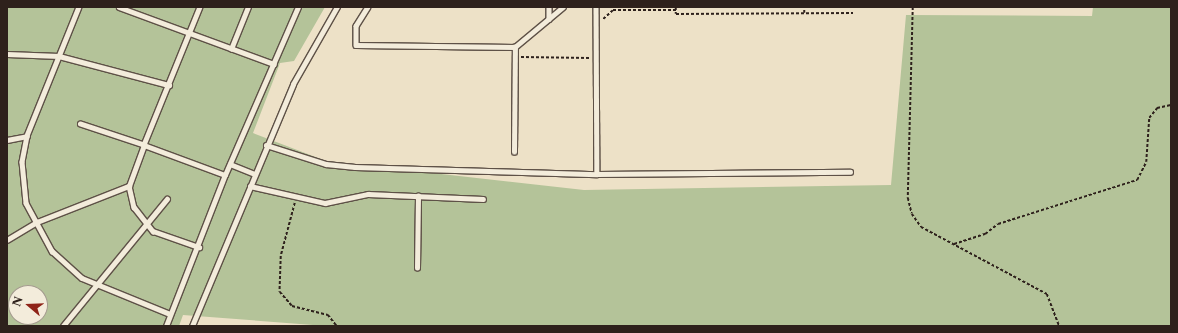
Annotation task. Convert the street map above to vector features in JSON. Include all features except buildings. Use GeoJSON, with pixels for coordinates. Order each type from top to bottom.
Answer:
{"type":"FeatureCollection","features":[{"type":"Feature","properties":{"kind":"lane"},"geometry":{"type":"LineString","coordinates":[[79,7],[27,136],[22,162],[26,203],[52,251],[82,278],[170,314]]}},
{"type":"Feature","properties":{"kind":"lane"},"geometry":{"type":"LineString","coordinates":[[119,7],[274,64]]}},
{"type":"Feature","properties":{"kind":"lane"},"geometry":{"type":"LineString","coordinates":[[199,247],[153,230],[134,207],[129,186],[200,7]]}},
{"type":"Feature","properties":{"kind":"lane"},"geometry":{"type":"LineString","coordinates":[[231,49],[248,7]]}},
{"type":"Feature","properties":{"kind":"lane"},"geometry":{"type":"LineString","coordinates":[[166,326],[199,247],[225,175],[298,7]]}},
{"type":"Feature","properties":{"kind":"lane"},"geometry":{"type":"LineString","coordinates":[[192,326],[266,145],[293,84],[337,7]]}},
{"type":"Feature","properties":{"kind":"lane"},"geometry":{"type":"LineString","coordinates":[[368,7],[356,26],[356,45],[514,48],[563,7]]}},
{"type":"Feature","properties":{"kind":"lane"},"geometry":{"type":"LineString","coordinates":[[549,7],[549,19]]}},
{"type":"Feature","properties":{"kind":"lane"},"geometry":{"type":"LineString","coordinates":[[596,7],[597,174]]}},
{"type":"Feature","properties":{"kind":"lane"},"geometry":{"type":"LineString","coordinates":[[514,48],[514,152]]}},
{"type":"Feature","properties":{"kind":"lane"},"geometry":{"type":"LineString","coordinates":[[7,54],[59,56],[169,85]]}},
{"type":"Feature","properties":{"kind":"lane"},"geometry":{"type":"LineString","coordinates":[[80,124],[144,145],[225,175]]}},
{"type":"Feature","properties":{"kind":"lane"},"geometry":{"type":"LineString","coordinates":[[7,140],[27,136]]}},
{"type":"Feature","properties":{"kind":"lane"},"geometry":{"type":"LineString","coordinates":[[266,145],[326,164],[597,174],[850,172]]}},
{"type":"Feature","properties":{"kind":"lane"},"geometry":{"type":"LineString","coordinates":[[230,164],[255,174]]}},
{"type":"Feature","properties":{"kind":"lane"},"geometry":{"type":"LineString","coordinates":[[7,240],[37,222],[129,186]]}},
{"type":"Feature","properties":{"kind":"lane"},"geometry":{"type":"LineString","coordinates":[[250,186],[325,203],[368,194],[483,199]]}},
{"type":"Feature","properties":{"kind":"lane"},"geometry":{"type":"LineString","coordinates":[[417,268],[418,196]]}},
{"type":"Feature","properties":{"kind":"lane"},"geometry":{"type":"LineString","coordinates":[[63,326],[167,199]]}},
{"type":"Feature","properties":{"kind":"path"},"geometry":{"type":"LineString","coordinates":[[676,7],[676,14],[804,12],[853,13]]}},
{"type":"Feature","properties":{"kind":"path"},"geometry":{"type":"LineString","coordinates":[[804,7],[804,12]]}},
{"type":"Feature","properties":{"kind":"path"},"geometry":{"type":"LineString","coordinates":[[913,7],[908,198],[912,214],[921,226],[1047,294],[1059,326]]}},
{"type":"Feature","properties":{"kind":"path"},"geometry":{"type":"LineString","coordinates":[[602,21],[613,10],[676,10]]}},
{"type":"Feature","properties":{"kind":"path"},"geometry":{"type":"LineString","coordinates":[[514,57],[597,58]]}},
{"type":"Feature","properties":{"kind":"path"},"geometry":{"type":"LineString","coordinates":[[954,244],[985,234],[998,224],[1137,180],[1146,162],[1149,118],[1157,108],[1171,105]]}},
{"type":"Feature","properties":{"kind":"path"},"geometry":{"type":"LineString","coordinates":[[297,197],[281,256],[280,292],[292,306],[328,315],[337,326]]}},
{"type":"Feature","properties":{"kind":"green space"},"geometry":{"type":"Polygon","coordinates":[[[7,7],[325,7],[294,61],[280,63],[253,133],[326,161],[584,190],[891,185],[906,15],[1092,16],[1093,7],[1171,7],[1171,326],[326,326],[183,315],[179,326],[7,326],[7,7]]]}}]}
